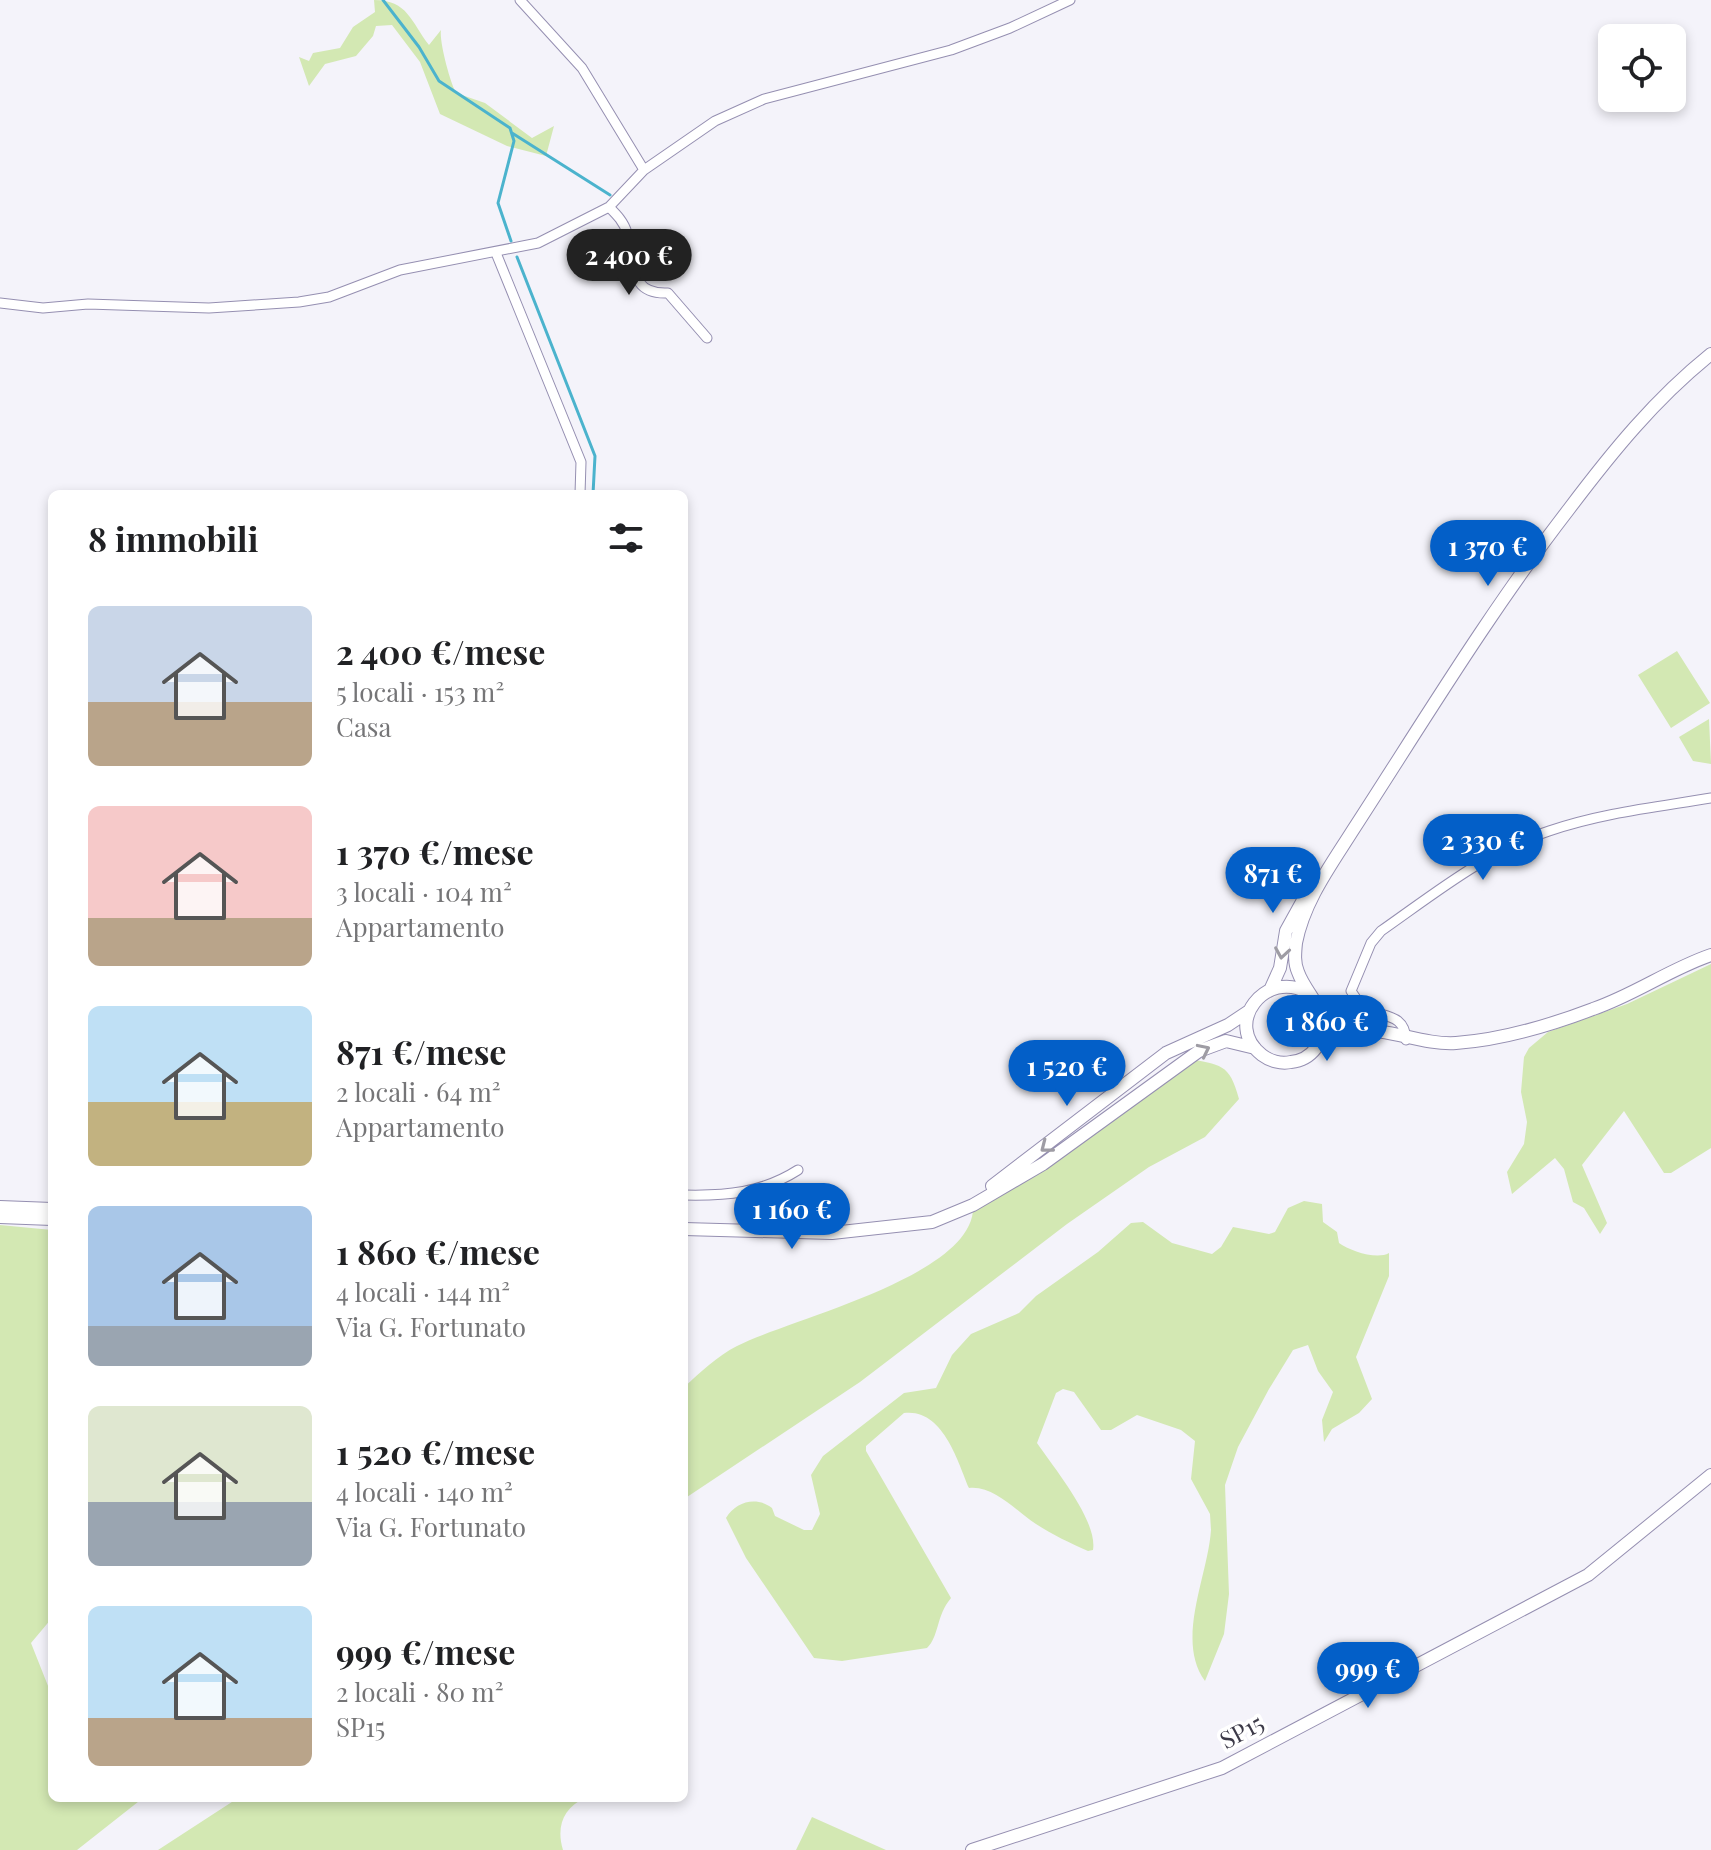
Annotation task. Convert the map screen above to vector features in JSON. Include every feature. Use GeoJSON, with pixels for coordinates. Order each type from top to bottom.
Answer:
{"type":"FeatureCollection","features":[{"type":"Feature","properties":{"kind":"main road"},"geometry":{"type":"LineString","coordinates":[[1711,354],[1629,431],[1517,577],[1326,873],[1311,900],[1297,940],[1297,970],[1308,993],[1320,1006],[1391,1035],[1428,1044],[1487,1039],[1594,1009],[1711,955]]}},
{"type":"Feature","properties":{"kind":"main road"},"geometry":{"type":"LineString","coordinates":[[1271,988],[1280,968],[1291,917],[1326,873]]}},
{"type":"Feature","properties":{"kind":"main road"},"geometry":{"type":"LineString","coordinates":[[897,1227],[970,1199],[994,1185],[1166,1053],[1249,1011],[1260,995],[1271,988],[1294,986],[1308,993]]}},
{"type":"Feature","properties":{"kind":"main road"},"geometry":{"type":"LineString","coordinates":[[1315,1049],[1324,1028],[1320,1006]]}},
{"type":"Feature","properties":{"kind":"main road"},"geometry":{"type":"LineString","coordinates":[[1249,1011],[1247,1031],[1255,1048],[1268,1059],[1284,1063],[1299,1060],[1343,1030],[1391,1035]]}},
{"type":"Feature","properties":{"kind":"main road"},"geometry":{"type":"LineString","coordinates":[[688,1229],[832,1233],[932,1222],[1001,1190],[1043,1164],[1199,1051],[1226,1041],[1255,1048]]}},
{"type":"Feature","properties":{"kind":"main road"},"geometry":{"type":"LineString","coordinates":[[0,1207],[48,1209]]}},
{"type":"Feature","properties":{"kind":"main road"},"geometry":{"type":"LineString","coordinates":[[0,1217],[48,1219]]}},
{"type":"Feature","properties":{"kind":"main road","name":"SP15"},"geometry":{"type":"LineString","coordinates":[[972,1850],[1222,1768],[1588,1575],[1711,1475]]}},
{"type":"Feature","properties":{"kind":"street"},"geometry":{"type":"LineString","coordinates":[[520,0],[582,68],[644,170]]}},
{"type":"Feature","properties":{"kind":"street"},"geometry":{"type":"LineString","coordinates":[[0,303],[43,308],[88,304],[209,308],[299,302],[329,297],[400,270],[538,243],[609,207],[644,170],[715,121],[764,99],[951,50],[1010,28],[1070,0]]}},
{"type":"Feature","properties":{"kind":"street"},"geometry":{"type":"LineString","coordinates":[[609,207],[626,230],[636,281],[645,290],[668,293],[707,338]]}},
{"type":"Feature","properties":{"kind":"street"},"geometry":{"type":"LineString","coordinates":[[496,253],[581,462],[580,490]]}},
{"type":"Feature","properties":{"kind":"street"},"geometry":{"type":"LineString","coordinates":[[1406,1040],[1406,1028],[1399,1019],[1362,1007],[1351,991],[1371,943],[1381,931],[1492,857],[1547,831],[1582,821],[1711,798]]}},
{"type":"Feature","properties":{"kind":"street"},"geometry":{"type":"LineString","coordinates":[[688,1195],[722,1196],[773,1186],[798,1170]]}},
{"type":"Feature","properties":{"kind":"green space"},"geometry":{"type":"Polygon","coordinates":[[[374,0],[402,8],[429,45],[441,30],[446,62],[456,93],[485,103],[532,138],[554,126],[546,156],[507,146],[440,114],[420,62],[392,25],[376,26],[373,36],[356,56],[325,64],[309,86],[299,57],[309,61],[313,53],[340,48],[353,27],[375,12],[374,0]]]}},
{"type":"Feature","properties":{"kind":"green space"},"geometry":{"type":"Polygon","coordinates":[[[1677,651],[1710,703],[1671,728],[1638,675],[1677,651]]]}},
{"type":"Feature","properties":{"kind":"green space"},"geometry":{"type":"Polygon","coordinates":[[[1709,719],[1711,764],[1693,761],[1679,737],[1709,719]]]}},
{"type":"Feature","properties":{"kind":"green space"},"geometry":{"type":"Polygon","coordinates":[[[1711,964],[1711,1148],[1671,1173],[1664,1173],[1624,1111],[1582,1165],[1607,1223],[1600,1234],[1584,1208],[1573,1202],[1564,1169],[1555,1158],[1512,1194],[1507,1172],[1524,1144],[1527,1122],[1521,1092],[1524,1057],[1529,1048],[1548,1032],[1627,1004],[1711,964]]]}},
{"type":"Feature","properties":{"kind":"green space"},"geometry":{"type":"Polygon","coordinates":[[[1186,1058],[1216,1065],[1231,1078],[1239,1099],[1205,1137],[1149,1167],[1067,1224],[860,1382],[688,1496],[688,1384],[737,1346],[835,1309],[913,1274],[945,1253],[966,1230],[973,1205],[1001,1190],[1186,1058]]]}},
{"type":"Feature","properties":{"kind":"green space"},"geometry":{"type":"Polygon","coordinates":[[[1304,1201],[1322,1204],[1323,1222],[1337,1232],[1339,1243],[1356,1252],[1371,1255],[1389,1253],[1389,1276],[1356,1357],[1372,1399],[1359,1413],[1332,1429],[1324,1442],[1322,1420],[1333,1392],[1318,1371],[1308,1345],[1293,1350],[1269,1389],[1238,1447],[1225,1485],[1229,1594],[1224,1634],[1205,1681],[1193,1647],[1193,1627],[1211,1530],[1210,1514],[1191,1479],[1195,1441],[1181,1430],[1137,1415],[1111,1430],[1101,1430],[1074,1392],[1063,1389],[1056,1393],[1037,1443],[1082,1510],[1093,1538],[1093,1550],[1088,1551],[1049,1532],[996,1495],[969,1488],[954,1452],[939,1428],[918,1414],[904,1413],[866,1446],[866,1451],[951,1598],[927,1648],[842,1661],[814,1658],[746,1558],[726,1518],[730,1512],[747,1502],[760,1502],[772,1508],[775,1516],[804,1530],[812,1530],[820,1514],[811,1475],[823,1456],[904,1393],[936,1388],[952,1355],[971,1334],[1019,1313],[1036,1296],[1098,1252],[1131,1223],[1143,1222],[1172,1243],[1212,1254],[1221,1247],[1233,1227],[1269,1234],[1275,1232],[1288,1208],[1304,1201]]]}},
{"type":"Feature","properties":{"kind":"green space"},"geometry":{"type":"Polygon","coordinates":[[[0,1225],[48,1230],[48,1623],[31,1643],[48,1686],[48,1802],[138,1802],[77,1850],[0,1850],[0,1225]]]}},
{"type":"Feature","properties":{"kind":"green space"},"geometry":{"type":"Polygon","coordinates":[[[232,1802],[577,1802],[563,1819],[560,1834],[563,1850],[158,1850],[232,1802]]]}},
{"type":"Feature","properties":{"kind":"green space"},"geometry":{"type":"Polygon","coordinates":[[[812,1817],[886,1850],[796,1850],[812,1817]]]}},
{"type":"Feature","properties":{"kind":"waterway"},"geometry":{"type":"LineString","coordinates":[[383,0],[419,47],[439,81],[510,128],[514,141],[498,203],[511,241]]}},
{"type":"Feature","properties":{"kind":"waterway"},"geometry":{"type":"LineString","coordinates":[[512,133],[610,195]]}},
{"type":"Feature","properties":{"kind":"waterway"},"geometry":{"type":"LineString","coordinates":[[517,257],[595,456],[593,490]]}}]}
